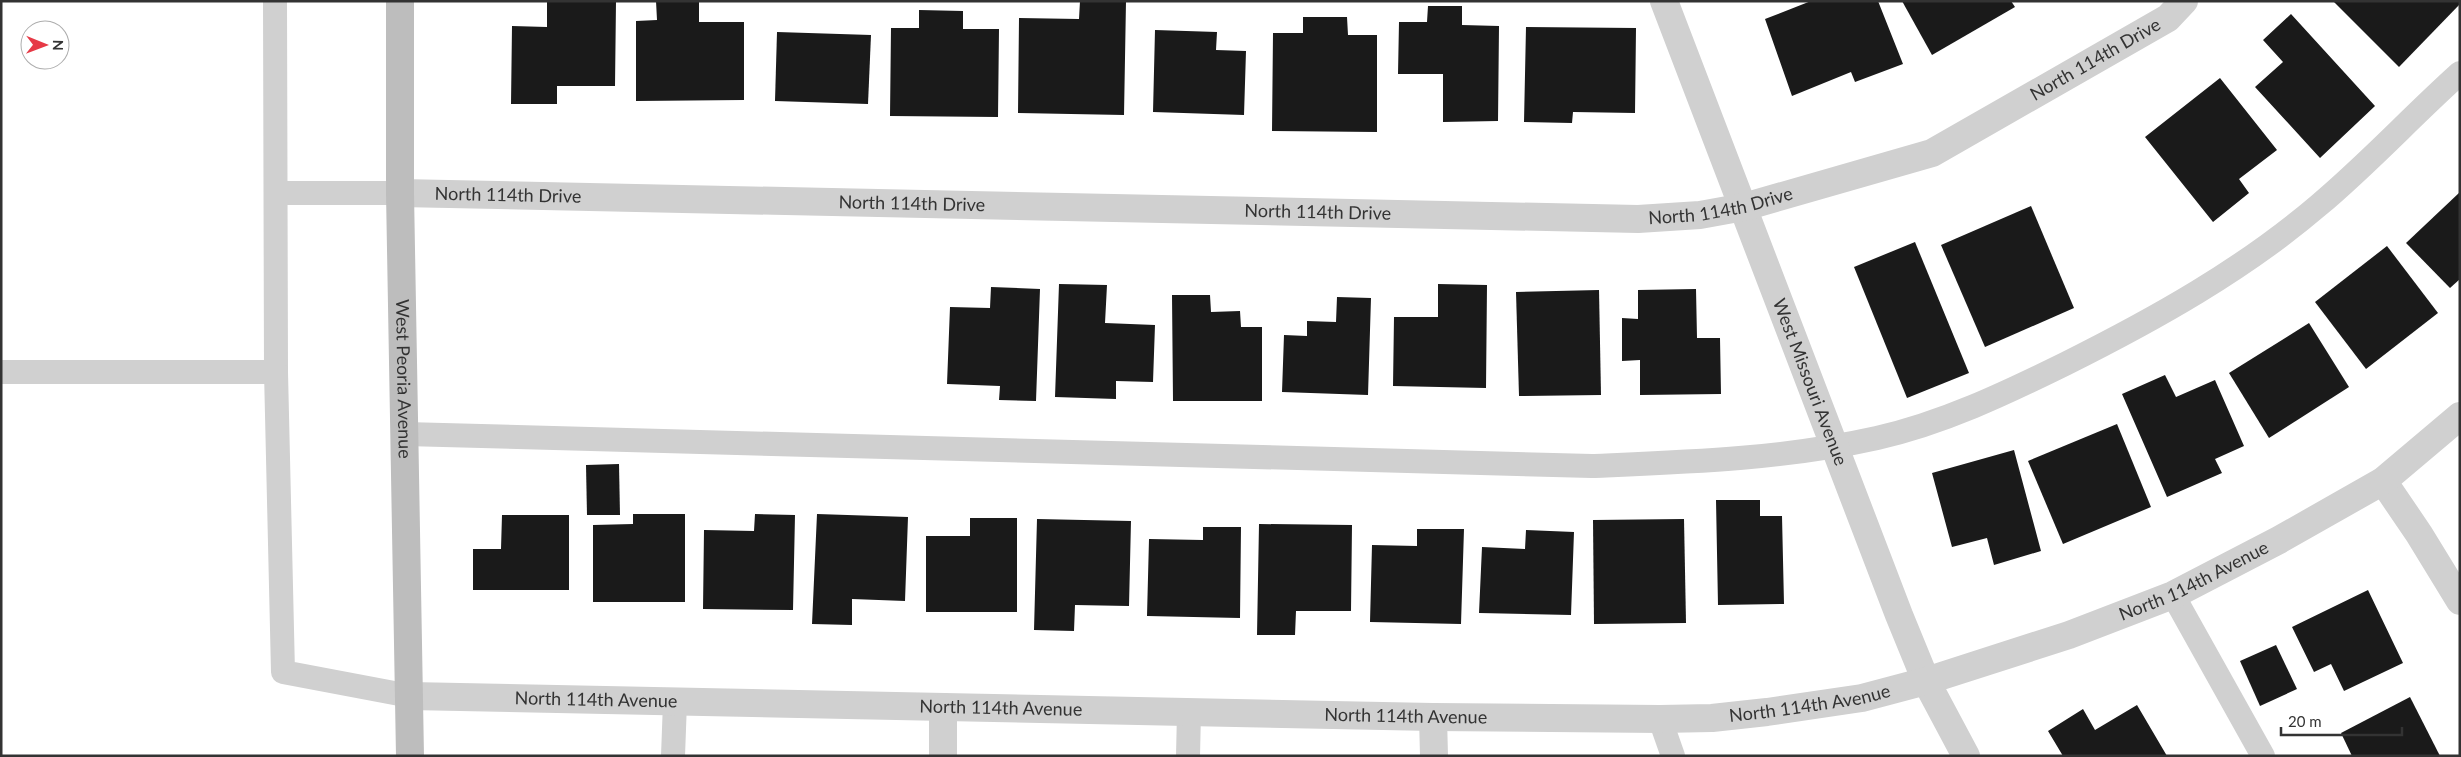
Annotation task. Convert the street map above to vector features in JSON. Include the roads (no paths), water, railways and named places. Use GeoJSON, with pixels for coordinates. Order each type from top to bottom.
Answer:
{"type":"FeatureCollection","features":[{"type":"Feature","properties":{"kind":"street","name":"West Peoria Avenue"},"geometry":{"type":"LineString","coordinates":[[400,1],[400,192],[406,434],[410,756]]}},
{"type":"Feature","properties":{"kind":"street","name":"North 114th Drive"},"geometry":{"type":"LineString","coordinates":[[400,192],[1638,219],[1700,215],[1744,207],[1932,153],[2168,18],[2184,1]]}},
{"type":"Feature","properties":{"kind":"street","name":"West Missouri Avenue"},"geometry":{"type":"LineString","coordinates":[[1670,3],[1744,207],[1926,681],[1966,756]]}},
{"type":"Feature","properties":{"kind":"street","name":"North 114th Avenue"},"geometry":{"type":"LineString","coordinates":[[410,696],[1433,717],[1660,719],[1712,718],[1767,712],[1862,698],[1926,681],[2068,635],[2173,595],[2279,540],[2383,481],[2460,416]]}},
{"type":"Feature","properties":{"kind":"street"},"geometry":{"type":"LineString","coordinates":[[2383,481],[2419,534],[2460,601]]}},
{"type":"Feature","properties":{"kind":"street"},"geometry":{"type":"LineString","coordinates":[[943,707],[943,756]]}},
{"type":"Feature","properties":{"kind":"street"},"geometry":{"type":"LineString","coordinates":[[1433,717],[1434,756]]}},
{"type":"Feature","properties":{"kind":"lane"},"geometry":{"type":"LineString","coordinates":[[1,372],[276,372],[275,1]]}},
{"type":"Feature","properties":{"kind":"lane"},"geometry":{"type":"LineString","coordinates":[[406,434],[1592,466],[1757,458],[1877,438],[1941,420],[2015,389],[2165,312],[2233,270],[2320,205],[2460,73]]}},
{"type":"Feature","properties":{"kind":"lane"},"geometry":{"type":"LineString","coordinates":[[276,193],[400,192]]}},
{"type":"Feature","properties":{"kind":"lane","name":"North 114th Avenue"},"geometry":{"type":"LineString","coordinates":[[276,372],[283,672],[410,696]]}},
{"type":"Feature","properties":{"kind":"lane"},"geometry":{"type":"LineString","coordinates":[[2173,595],[2263,756]]}},
{"type":"Feature","properties":{"kind":"lane"},"geometry":{"type":"LineString","coordinates":[[673,756],[675,702]]}},
{"type":"Feature","properties":{"kind":"lane"},"geometry":{"type":"LineString","coordinates":[[1188,756],[1189,712]]}},
{"type":"Feature","properties":{"kind":"lane"},"geometry":{"type":"LineString","coordinates":[[1660,719],[1673,756]]}}]}
